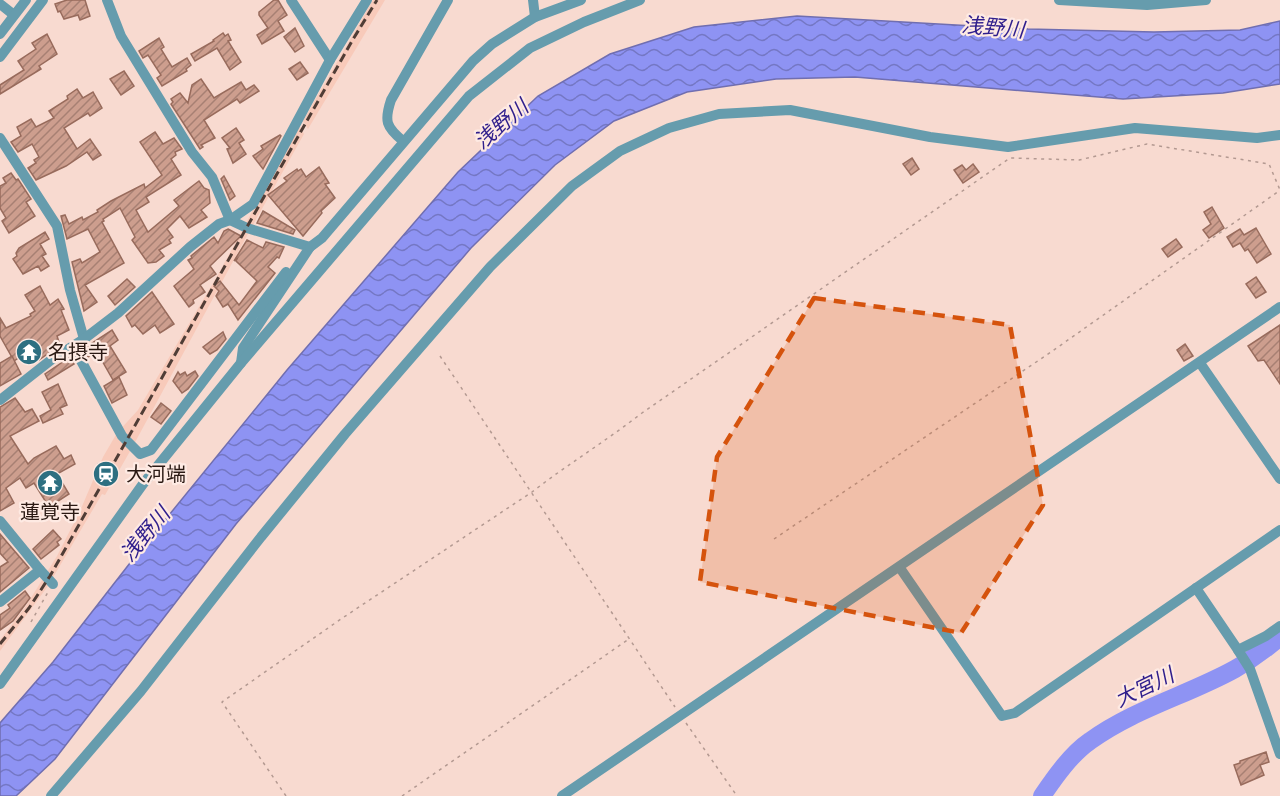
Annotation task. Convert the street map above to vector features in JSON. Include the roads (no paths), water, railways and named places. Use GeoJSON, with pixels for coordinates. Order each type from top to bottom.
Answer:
{"type":"FeatureCollection","features":[{"type":"Feature","properties":{"kind":"street"},"geometry":{"type":"LineString","coordinates":[[0,34],[26,0]]}},
{"type":"Feature","properties":{"kind":"street"},"geometry":{"type":"LineString","coordinates":[[0,57],[43,0]]}},
{"type":"Feature","properties":{"kind":"street"},"geometry":{"type":"LineString","coordinates":[[107,0],[121,36],[192,152],[212,177],[230,220],[247,228],[308,246]]}},
{"type":"Feature","properties":{"kind":"street"},"geometry":{"type":"LineString","coordinates":[[291,0],[330,60]]}},
{"type":"Feature","properties":{"kind":"street"},"geometry":{"type":"LineString","coordinates":[[0,400],[51,360],[118,313],[190,247],[219,224],[230,220],[253,204],[330,60],[368,0]]}},
{"type":"Feature","properties":{"kind":"street"},"geometry":{"type":"LineString","coordinates":[[403,141],[390,130],[387,121],[391,100],[448,0]]}},
{"type":"Feature","properties":{"kind":"street"},"geometry":{"type":"LineString","coordinates":[[533,0],[535,17]]}},
{"type":"Feature","properties":{"kind":"street"},"geometry":{"type":"LineString","coordinates":[[73,346],[122,436],[140,454],[151,450],[308,246],[322,238],[472,61],[492,44],[535,17],[581,0]]}},
{"type":"Feature","properties":{"kind":"street"},"geometry":{"type":"LineString","coordinates":[[0,684],[143,484],[241,363],[469,96],[530,48],[584,22],[640,0]]}},
{"type":"Feature","properties":{"kind":"street"},"geometry":{"type":"LineString","coordinates":[[1059,0],[1146,5],[1206,0]]}},
{"type":"Feature","properties":{"kind":"street"},"geometry":{"type":"LineString","coordinates":[[0,4],[15,15]]}},
{"type":"Feature","properties":{"kind":"street"},"geometry":{"type":"LineString","coordinates":[[51,796],[141,691],[345,434],[490,267],[572,186],[620,151],[669,128],[719,114],[789,110],[930,137],[1008,147],[1135,128],[1257,138],[1280,135]]}},
{"type":"Feature","properties":{"kind":"street"},"geometry":{"type":"LineString","coordinates":[[0,138],[57,226],[70,290],[84,339]]}},
{"type":"Feature","properties":{"kind":"street"},"geometry":{"type":"LineString","coordinates":[[241,363],[243,348],[308,246]]}},
{"type":"Feature","properties":{"kind":"street"},"geometry":{"type":"LineString","coordinates":[[562,796],[900,568],[1280,307]]}},
{"type":"Feature","properties":{"kind":"street"},"geometry":{"type":"LineString","coordinates":[[1200,363],[1280,479]]}},
{"type":"Feature","properties":{"kind":"street"},"geometry":{"type":"LineString","coordinates":[[0,522],[53,584]]}},
{"type":"Feature","properties":{"kind":"street"},"geometry":{"type":"LineString","coordinates":[[900,568],[1002,716],[1015,714],[1280,530]]}},
{"type":"Feature","properties":{"kind":"street"},"geometry":{"type":"LineString","coordinates":[[0,602],[40,570]]}},
{"type":"Feature","properties":{"kind":"street"},"geometry":{"type":"LineString","coordinates":[[1196,588],[1250,669],[1280,754]]}},
{"type":"Feature","properties":{"kind":"street"},"geometry":{"type":"LineString","coordinates":[[1239,652],[1280,626]]}},
{"type":"Feature","properties":{"kind":"water"},"geometry":{"type":"Polygon","coordinates":[[[797,16],[1028,29],[1154,32],[1240,30],[1280,21],[1280,84],[1223,93],[1123,99],[855,77],[776,79],[687,92],[614,121],[555,165],[471,248],[236,524],[55,759],[16,796],[0,796],[0,723],[53,662],[130,563],[287,370],[458,172],[538,96],[610,54],[694,27],[797,16]]]}},
{"type":"Feature","properties":{"kind":"waterway","name":"大宮川"},"geometry":{"type":"LineString","coordinates":[[1042,796],[1070,759],[1090,741],[1143,711],[1235,669],[1280,637]]}},
{"type":"Feature","properties":{"kind":"railway"},"geometry":{"type":"LineString","coordinates":[[0,644],[29,608],[50,576],[377,0]]}},
{"type":"Feature","properties":{"kind":"place","name":"名摂寺"},"geometry":{"type":"Point","coordinates":[29,352]}},
{"type":"Feature","properties":{"kind":"place","name":"大河端"},"geometry":{"type":"Point","coordinates":[106,474]}},
{"type":"Feature","properties":{"kind":"place","name":"蓮覚寺"},"geometry":{"type":"Point","coordinates":[50,483]}},
{"type":"Feature","properties":{"kind":"water label","name":"浅野川"},"geometry":{"type":"Point","coordinates":[993,27]}},
{"type":"Feature","properties":{"kind":"water label","name":"浅野川"},"geometry":{"type":"Point","coordinates":[501,124]}},
{"type":"Feature","properties":{"kind":"water label","name":"浅野川"},"geometry":{"type":"Point","coordinates":[145,534]}}]}
